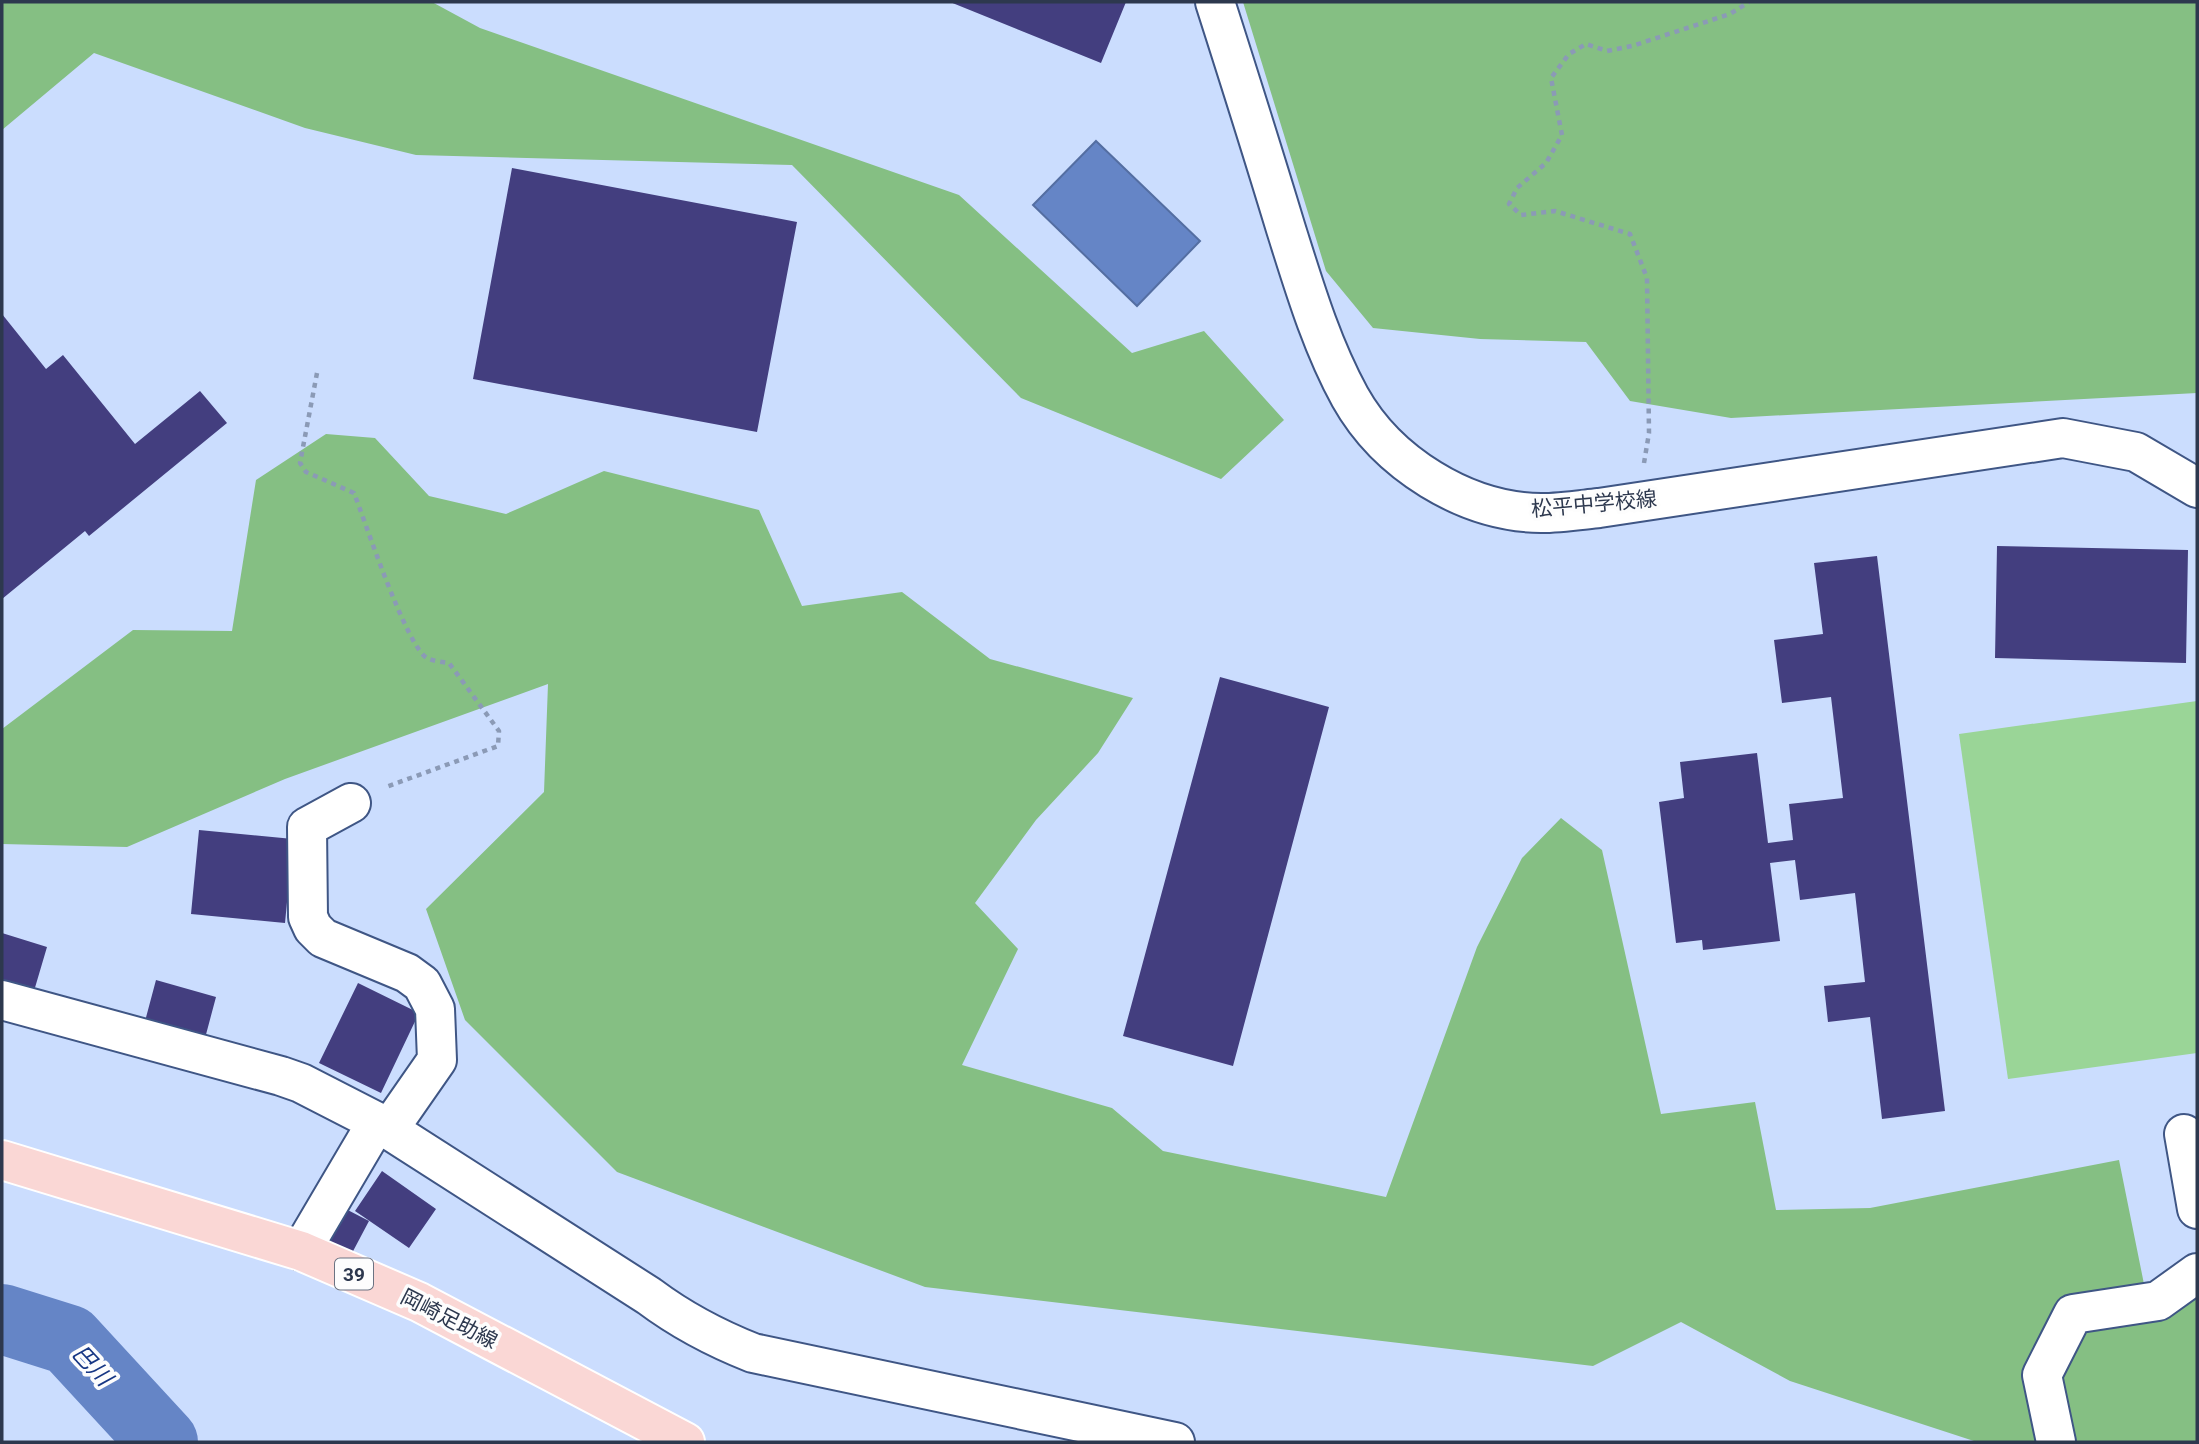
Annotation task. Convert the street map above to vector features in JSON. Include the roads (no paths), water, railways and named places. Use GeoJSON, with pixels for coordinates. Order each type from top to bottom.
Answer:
{"type":"FeatureCollection","features":[{"type":"Feature","properties":{"kind":"main road","name":"岡崎足助線"},"geometry":{"type":"LineString","coordinates":[[2,1160],[301,1251],[419,1302],[685,1442]]}},
{"type":"Feature","properties":{"kind":"street","name":"松平中学校線"},"geometry":{"type":"LineString","coordinates":[[1215,2],[1312,310],[1350,397],[1366,421],[1389,447],[1447,489],[1476,501],[1540,513],[1599,508],[2063,438],[2136,452],[2197,488]]}},
{"type":"Feature","properties":{"kind":"street"},"geometry":{"type":"LineString","coordinates":[[301,1251],[383,1126],[437,1060],[435,1009],[422,984],[407,973],[323,937],[313,928],[308,917],[307,827],[351,803]]}},
{"type":"Feature","properties":{"kind":"street"},"geometry":{"type":"LineString","coordinates":[[2,1000],[301,1083],[383,1126],[649,1296],[674,1315],[752,1353],[1175,1442]]}},
{"type":"Feature","properties":{"kind":"street"},"geometry":{"type":"LineString","coordinates":[[2184,1134],[2197,1209]]}},
{"type":"Feature","properties":{"kind":"street"},"geometry":{"type":"LineString","coordinates":[[2056,1442],[2042,1375],[2073,1314],[2158,1301],[2197,1273]]}},
{"type":"Feature","properties":{"kind":"water"},"geometry":{"type":"Polygon","coordinates":[[[1096,141],[1200,241],[1137,306],[1033,205],[1096,141]]]}},
{"type":"Feature","properties":{"kind":"waterway","name":"巴川"},"geometry":{"type":"LineString","coordinates":[[2,1319],[69,1340],[163,1442]]}}]}
